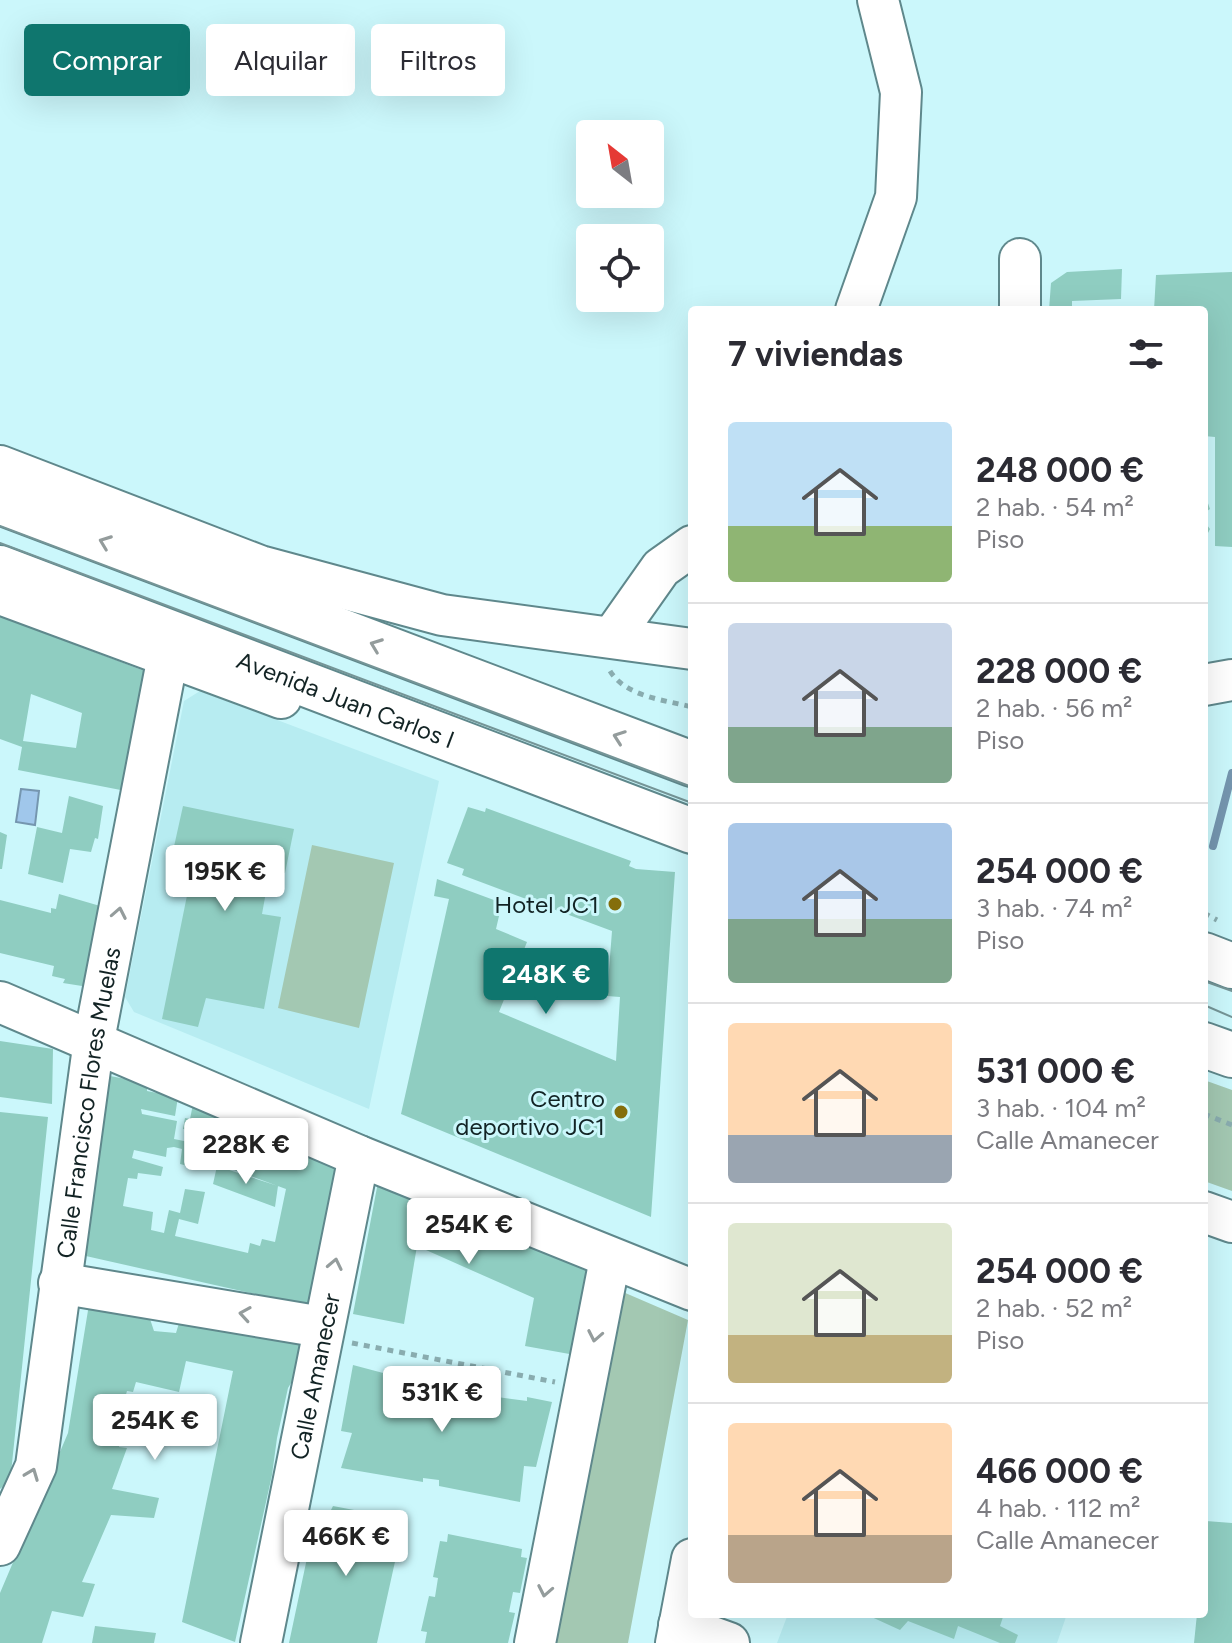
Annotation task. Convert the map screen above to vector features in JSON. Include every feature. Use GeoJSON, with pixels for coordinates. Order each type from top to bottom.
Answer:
{"type":"FeatureCollection","features":[{"type":"Feature","properties":{"kind":"main road"},"geometry":{"type":"LineString","coordinates":[[0,502],[688,762]]}},
{"type":"Feature","properties":{"kind":"main road","name":"Avenida Juan Carlos I"},"geometry":{"type":"LineString","coordinates":[[0,568],[688,829]]}},
{"type":"Feature","properties":{"kind":"main road"},"geometry":{"type":"LineString","coordinates":[[1208,957],[1232,966]]}},
{"type":"Feature","properties":{"kind":"main road"},"geometry":{"type":"LineString","coordinates":[[1208,1046],[1232,1055]]}},
{"type":"Feature","properties":{"kind":"street"},"geometry":{"type":"LineString","coordinates":[[857,306],[896,197],[901,92],[878,0]]}},
{"type":"Feature","properties":{"kind":"street"},"geometry":{"type":"LineString","coordinates":[[1020,259],[1020,306]]}},
{"type":"Feature","properties":{"kind":"street"},"geometry":{"type":"LineString","coordinates":[[0,466],[260,566],[442,615],[688,648]]}},
{"type":"Feature","properties":{"kind":"street"},"geometry":{"type":"LineString","coordinates":[[613,636],[661,568],[688,549]]}},
{"type":"Feature","properties":{"kind":"street"},"geometry":{"type":"LineString","coordinates":[[0,594],[688,848]]}},
{"type":"Feature","properties":{"kind":"street","name":"Calle Francisco Flores Muelas"},"geometry":{"type":"LineString","coordinates":[[0,1545],[36,1466],[94,1040],[168,656]]}},
{"type":"Feature","properties":{"kind":"street"},"geometry":{"type":"LineString","coordinates":[[1208,684],[1232,680]]}},
{"type":"Feature","properties":{"kind":"street"},"geometry":{"type":"LineString","coordinates":[[0,1002],[359,1156],[688,1288]]}},
{"type":"Feature","properties":{"kind":"street","name":"Calle Amanecer"},"geometry":{"type":"LineString","coordinates":[[261,1643],[321,1332],[359,1156]]}},
{"type":"Feature","properties":{"kind":"street"},"geometry":{"type":"LineString","coordinates":[[1208,1213],[1232,1222]]}},
{"type":"Feature","properties":{"kind":"street"},"geometry":{"type":"LineString","coordinates":[[535,1643],[610,1259]]}},
{"type":"Feature","properties":{"kind":"street"},"geometry":{"type":"LineString","coordinates":[[59,1283],[321,1332]]}},
{"type":"Feature","properties":{"kind":"street"},"geometry":{"type":"LineString","coordinates":[[688,1579],[677,1634],[729,1643]]}},
{"type":"Feature","properties":{"kind":"path"},"geometry":{"type":"LineString","coordinates":[[613,636],[607,665],[621,685],[688,706]]}},
{"type":"Feature","properties":{"kind":"path"},"geometry":{"type":"LineString","coordinates":[[1208,1116],[1232,1125]]}},
{"type":"Feature","properties":{"kind":"path"},"geometry":{"type":"LineString","coordinates":[[321,1332],[585,1388]]}},
{"type":"Feature","properties":{"kind":"shaded area"},"geometry":{"type":"Polygon","coordinates":[[[200,691],[439,781],[369,1109],[134,1012],[125,997],[184,701],[200,691]]]}},
{"type":"Feature","properties":{"kind":"shaded area"},"geometry":{"type":"Polygon","coordinates":[[[21,789],[39,791],[35,825],[16,822],[21,789]]]}},
{"type":"Feature","properties":{"kind":"shaded area"},"geometry":{"type":"Polygon","coordinates":[[[786,1618],[1066,1618],[1057,1643],[777,1643],[786,1618]]]}},
{"type":"Feature","properties":{"kind":"green space"},"geometry":{"type":"Polygon","coordinates":[[[312,845],[394,863],[359,1028],[278,1008],[312,845]]]}},
{"type":"Feature","properties":{"kind":"green space"},"geometry":{"type":"Polygon","coordinates":[[[1208,1081],[1232,1090],[1232,1191],[1208,1182],[1208,1081]]]}},
{"type":"Feature","properties":{"kind":"green space"},"geometry":{"type":"Polygon","coordinates":[[[623,1292],[688,1320],[628,1643],[554,1643],[623,1292]]]}},
{"type":"Feature","properties":{"kind":"building"},"geometry":{"type":"Polygon","coordinates":[[[1122,269],[1121,299],[1072,301],[1072,306],[1049,306],[1051,283],[1067,272],[1122,269]]]}},
{"type":"Feature","properties":{"kind":"building"},"geometry":{"type":"Polygon","coordinates":[[[1232,272],[1232,547],[1215,546],[1215,437],[1208,436],[1208,306],[1154,306],[1156,275],[1232,272]]]}},
{"type":"Feature","properties":{"kind":"building"},"geometry":{"type":"Polygon","coordinates":[[[0,616],[155,675],[131,792],[18,770],[22,747],[0,739],[0,616]],[[31,694],[23,741],[76,748],[82,713],[31,694]]]}},
{"type":"Feature","properties":{"kind":"building"},"geometry":{"type":"Polygon","coordinates":[[[69,796],[103,806],[98,839],[95,838],[91,852],[70,849],[63,883],[28,874],[37,827],[62,833],[69,796]]]}},
{"type":"Feature","properties":{"kind":"building"},"geometry":{"type":"Polygon","coordinates":[[[183,806],[294,829],[285,873],[270,870],[262,914],[281,917],[264,1009],[206,998],[198,1027],[162,1019],[195,856],[173,851],[183,806]]]}},
{"type":"Feature","properties":{"kind":"building"},"geometry":{"type":"Polygon","coordinates":[[[468,807],[485,812],[486,808],[631,861],[629,866],[636,869],[675,872],[651,1217],[401,1114],[449,899],[434,896],[437,879],[502,903],[496,929],[527,942],[499,1012],[616,1061],[620,997],[607,996],[612,931],[462,875],[464,869],[447,863],[468,807]]]}},
{"type":"Feature","properties":{"kind":"building"},"geometry":{"type":"Polygon","coordinates":[[[0,832],[7,835],[2,869],[0,869],[0,832]]]}},
{"type":"Feature","properties":{"kind":"building"},"geometry":{"type":"Polygon","coordinates":[[[59,894],[107,908],[92,979],[82,986],[63,983],[65,979],[52,976],[54,966],[0,953],[0,900],[51,913],[51,908],[56,909],[59,894]]]}},
{"type":"Feature","properties":{"kind":"building"},"geometry":{"type":"Polygon","coordinates":[[[0,1041],[53,1049],[52,1104],[0,1097],[0,1041]]]}},
{"type":"Feature","properties":{"kind":"building"},"geometry":{"type":"Polygon","coordinates":[[[110,1076],[147,1083],[147,1091],[178,1097],[175,1116],[141,1109],[142,1114],[177,1121],[174,1139],[194,1143],[196,1131],[183,1129],[185,1118],[190,1119],[194,1099],[333,1156],[341,1172],[312,1307],[77,1254],[110,1076]],[[167,1148],[166,1157],[134,1150],[132,1158],[163,1167],[161,1176],[138,1173],[137,1179],[128,1178],[123,1206],[153,1212],[151,1230],[164,1233],[169,1210],[180,1213],[185,1189],[205,1192],[198,1224],[179,1219],[175,1236],[248,1253],[250,1243],[260,1246],[262,1239],[275,1242],[286,1189],[191,1154],[188,1166],[180,1164],[182,1149],[167,1148]]]}},
{"type":"Feature","properties":{"kind":"building"},"geometry":{"type":"Polygon","coordinates":[[[0,1112],[48,1117],[11,1473],[8,1482],[0,1489],[0,1112]]]}},
{"type":"Feature","properties":{"kind":"building"},"geometry":{"type":"Polygon","coordinates":[[[217,1166],[278,1186],[275,1207],[213,1184],[217,1166]]]}},
{"type":"Feature","properties":{"kind":"building"},"geometry":{"type":"Polygon","coordinates":[[[378,1182],[591,1263],[575,1355],[525,1346],[534,1298],[417,1246],[404,1324],[353,1314],[378,1182]]]}},
{"type":"Feature","properties":{"kind":"building"},"geometry":{"type":"Polygon","coordinates":[[[91,1292],[305,1334],[296,1384],[291,1383],[288,1388],[235,1642],[182,1622],[233,1371],[186,1361],[179,1392],[136,1382],[133,1392],[127,1391],[121,1412],[117,1434],[123,1434],[119,1447],[127,1448],[112,1489],[159,1498],[154,1518],[111,1515],[82,1582],[95,1584],[83,1617],[52,1611],[42,1643],[0,1643],[0,1593],[68,1433],[91,1292]],[[150,1319],[154,1331],[176,1333],[179,1323],[150,1319]]]}},
{"type":"Feature","properties":{"kind":"building"},"geometry":{"type":"Polygon","coordinates":[[[353,1365],[432,1386],[433,1383],[497,1397],[527,1401],[527,1397],[552,1402],[536,1467],[524,1466],[520,1502],[439,1486],[439,1480],[423,1478],[423,1482],[341,1468],[352,1433],[341,1431],[353,1365]]]}},
{"type":"Feature","properties":{"kind":"building"},"geometry":{"type":"Polygon","coordinates":[[[333,1506],[391,1517],[388,1527],[402,1530],[377,1643],[289,1643],[317,1511],[329,1514],[333,1506]]]}},
{"type":"Feature","properties":{"kind":"building"},"geometry":{"type":"Polygon","coordinates":[[[1208,1521],[1232,1523],[1232,1643],[1194,1643],[1197,1618],[1208,1618],[1208,1521]]]}},
{"type":"Feature","properties":{"kind":"building"},"geometry":{"type":"Polygon","coordinates":[[[448,1534],[522,1549],[521,1557],[527,1558],[520,1593],[513,1592],[509,1612],[515,1613],[508,1643],[425,1643],[427,1632],[421,1631],[429,1596],[435,1597],[438,1578],[433,1577],[440,1541],[447,1542],[448,1534]]]}},
{"type":"Feature","properties":{"kind":"building"},"geometry":{"type":"Polygon","coordinates":[[[874,1618],[1003,1618],[1000,1626],[1018,1635],[1015,1643],[1000,1643],[958,1626],[954,1639],[908,1621],[900,1630],[874,1618]]]}},
{"type":"Feature","properties":{"kind":"building"},"geometry":{"type":"Polygon","coordinates":[[[95,1626],[156,1633],[154,1643],[92,1643],[95,1626]]]}},
{"type":"Feature","properties":{"kind":"waterway"},"geometry":{"type":"LineString","coordinates":[[1213,846],[1232,773]]}},
{"type":"Feature","properties":{"kind":"tram line"},"geometry":{"type":"LineString","coordinates":[[0,526],[688,785]]}},
{"type":"Feature","properties":{"kind":"tram line"},"geometry":{"type":"LineString","coordinates":[[0,543],[688,801]]}},
{"type":"Feature","properties":{"kind":"tram line"},"geometry":{"type":"LineString","coordinates":[[1208,982],[1232,991]]}},
{"type":"Feature","properties":{"kind":"tram line"},"geometry":{"type":"LineString","coordinates":[[1208,1007],[1232,1017]]}},
{"type":"Feature","properties":{"kind":"place","name":"Hotel JC1"},"geometry":{"type":"Point","coordinates":[615,904]}},
{"type":"Feature","properties":{"kind":"place","name":"Centro deportivo JC1"},"geometry":{"type":"Point","coordinates":[621,1112]}}]}
